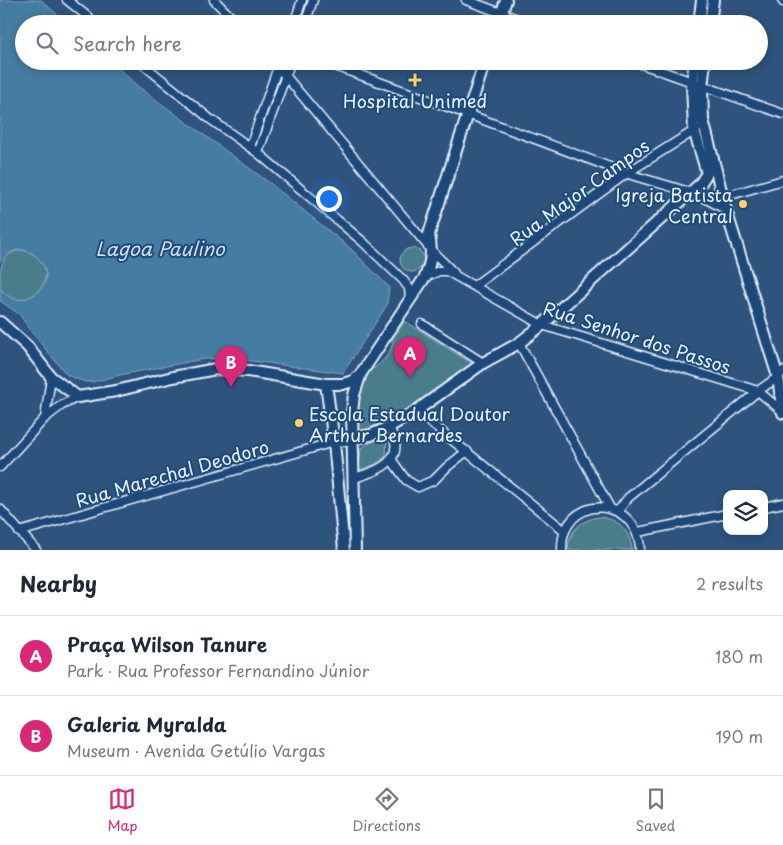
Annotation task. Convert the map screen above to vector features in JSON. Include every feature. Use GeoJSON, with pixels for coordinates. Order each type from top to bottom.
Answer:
{"type":"FeatureCollection","features":[{"type":"Feature","properties":{"kind":"main road"},"geometry":{"type":"LineString","coordinates":[[502,13],[506,0]]}},
{"type":"Feature","properties":{"kind":"main road"},"geometry":{"type":"LineString","coordinates":[[701,15],[702,0]]}},
{"type":"Feature","properties":{"kind":"main road"},"geometry":{"type":"LineString","coordinates":[[711,15],[713,0]]}},
{"type":"Feature","properties":{"kind":"main road"},"geometry":{"type":"LineString","coordinates":[[0,322],[27,346],[51,377],[78,397],[116,391],[216,369],[248,371],[326,384],[353,381],[360,375],[410,300],[425,277],[430,265],[433,252],[429,234],[482,70]]}},
{"type":"Feature","properties":{"kind":"main road"},"geometry":{"type":"LineString","coordinates":[[696,70],[705,125],[726,210],[781,374],[782,412]]}},
{"type":"Feature","properties":{"kind":"main road"},"geometry":{"type":"LineString","coordinates":[[334,442],[371,435],[389,427],[416,411],[483,363],[519,343],[542,325],[700,184],[707,173],[694,130],[697,85],[702,70]]}},
{"type":"Feature","properties":{"kind":"main road"},"geometry":{"type":"LineString","coordinates":[[355,550],[352,412],[354,395],[360,375]]}},
{"type":"Feature","properties":{"kind":"main road"},"geometry":{"type":"LineString","coordinates":[[326,384],[334,442],[344,550]]}},
{"type":"Feature","properties":{"kind":"street"},"geometry":{"type":"LineString","coordinates":[[67,0],[86,15]]}},
{"type":"Feature","properties":{"kind":"street"},"geometry":{"type":"LineString","coordinates":[[214,0],[229,15]]}},
{"type":"Feature","properties":{"kind":"street"},"geometry":{"type":"LineString","coordinates":[[297,15],[302,0]]}},
{"type":"Feature","properties":{"kind":"street"},"geometry":{"type":"LineString","coordinates":[[308,15],[313,0]]}},
{"type":"Feature","properties":{"kind":"street"},"geometry":{"type":"LineString","coordinates":[[466,0],[507,15]]}},
{"type":"Feature","properties":{"kind":"street"},"geometry":{"type":"LineString","coordinates":[[150,70],[258,154],[362,241],[403,280],[409,288],[410,300]]}},
{"type":"Feature","properties":{"kind":"street"},"geometry":{"type":"LineString","coordinates":[[250,148],[275,70]]}},
{"type":"Feature","properties":{"kind":"street","name":"Rua Senhor dos Passos"},"geometry":{"type":"LineString","coordinates":[[282,70],[433,252],[458,276]]}},
{"type":"Feature","properties":{"kind":"street"},"geometry":{"type":"LineString","coordinates":[[258,154],[288,70]]}},
{"type":"Feature","properties":{"kind":"street"},"geometry":{"type":"LineString","coordinates":[[347,70],[627,173],[690,192],[726,210]]}},
{"type":"Feature","properties":{"kind":"street"},"geometry":{"type":"LineString","coordinates":[[657,70],[783,114]]}},
{"type":"Feature","properties":{"kind":"street","name":"Rua Major Campos"},"geometry":{"type":"LineString","coordinates":[[474,286],[627,173],[694,130],[705,125]]}},
{"type":"Feature","properties":{"kind":"street"},"geometry":{"type":"LineString","coordinates":[[723,197],[783,180]]}},
{"type":"Feature","properties":{"kind":"street","name":"Rua Senhor dos Passos"},"geometry":{"type":"LineString","coordinates":[[425,277],[439,271],[448,271],[542,325],[758,391],[782,412]]}},
{"type":"Feature","properties":{"kind":"street"},"geometry":{"type":"LineString","coordinates":[[422,324],[483,363]]}},
{"type":"Feature","properties":{"kind":"street"},"geometry":{"type":"LineString","coordinates":[[519,343],[610,508]]}},
{"type":"Feature","properties":{"kind":"street"},"geometry":{"type":"LineString","coordinates":[[618,511],[628,498],[781,374]]}},
{"type":"Feature","properties":{"kind":"street"},"geometry":{"type":"LineString","coordinates":[[45,418],[51,377]]}},
{"type":"Feature","properties":{"kind":"street"},"geometry":{"type":"LineString","coordinates":[[0,467],[45,418],[62,405],[78,397]]}},
{"type":"Feature","properties":{"kind":"street"},"geometry":{"type":"LineString","coordinates":[[416,411],[565,531]]}},
{"type":"Feature","properties":{"kind":"street"},"geometry":{"type":"LineString","coordinates":[[354,478],[378,471],[392,459],[395,444],[389,427]]}},
{"type":"Feature","properties":{"kind":"street","name":"Rua Marechal Deodoro"},"geometry":{"type":"LineString","coordinates":[[19,532],[334,442]]}},
{"type":"Feature","properties":{"kind":"street"},"geometry":{"type":"LineString","coordinates":[[392,459],[406,480],[418,487],[434,480],[447,466],[467,451]]}},
{"type":"Feature","properties":{"kind":"street"},"geometry":{"type":"LineString","coordinates":[[768,506],[783,503]]}},
{"type":"Feature","properties":{"kind":"street"},"geometry":{"type":"LineString","coordinates":[[562,550],[565,531],[576,517],[586,511],[598,508],[610,508],[626,516],[638,532],[640,550]]}},
{"type":"Feature","properties":{"kind":"street"},"geometry":{"type":"LineString","coordinates":[[0,509],[36,550]]}},
{"type":"Feature","properties":{"kind":"street"},"geometry":{"type":"LineString","coordinates":[[638,532],[723,515]]}},
{"type":"Feature","properties":{"kind":"shaded area"},"geometry":{"type":"Polygon","coordinates":[[[412,248],[420,252],[424,260],[420,268],[412,272],[404,268],[400,260],[404,252],[412,248]]]}},
{"type":"Feature","properties":{"kind":"shaded area"},"geometry":{"type":"Polygon","coordinates":[[[22,250],[37,257],[45,267],[45,277],[41,288],[32,296],[22,300],[11,298],[0,288],[0,273],[5,258],[22,250]]]}},
{"type":"Feature","properties":{"kind":"shaded area"},"geometry":{"type":"Polygon","coordinates":[[[405,321],[474,365],[403,412],[357,433],[356,415],[358,400],[363,386],[370,370],[386,357],[393,343],[393,338],[405,321]]]}},
{"type":"Feature","properties":{"kind":"shaded area"},"geometry":{"type":"Polygon","coordinates":[[[387,433],[386,456],[374,465],[359,470],[361,448],[387,433]]]}},
{"type":"Feature","properties":{"kind":"shaded area"},"geometry":{"type":"Polygon","coordinates":[[[599,517],[618,523],[626,531],[632,550],[568,550],[571,537],[577,527],[593,518],[599,517]]]}},
{"type":"Feature","properties":{"kind":"water","name":"Lagoa Paulino"},"geometry":{"type":"Polygon","coordinates":[[[0,0],[41,0],[58,15],[15,15],[15,70],[120,70],[140,88],[271,184],[350,248],[389,287],[387,305],[343,373],[229,358],[203,359],[85,382],[67,375],[19,314],[0,301],[0,288],[7,295],[16,299],[23,299],[38,292],[45,282],[45,272],[41,261],[32,254],[22,250],[11,252],[0,262],[0,0]]]}},
{"type":"Feature","properties":{"kind":"place","name":"Hospital Unimed"},"geometry":{"type":"Point","coordinates":[415,80]}},
{"type":"Feature","properties":{"kind":"place","name":"Igreja Batista Central"},"geometry":{"type":"Point","coordinates":[743,204]}},
{"type":"Feature","properties":{"kind":"place","name":"Praça Wilson Tanure"},"geometry":{"type":"Point","coordinates":[410,378]}},
{"type":"Feature","properties":{"kind":"place","name":"Galeria Myralda"},"geometry":{"type":"Point","coordinates":[231,387]}},
{"type":"Feature","properties":{"kind":"place","name":"Escola Estadual Doutor Arthur Bernardes"},"geometry":{"type":"Point","coordinates":[299,423]}}]}
